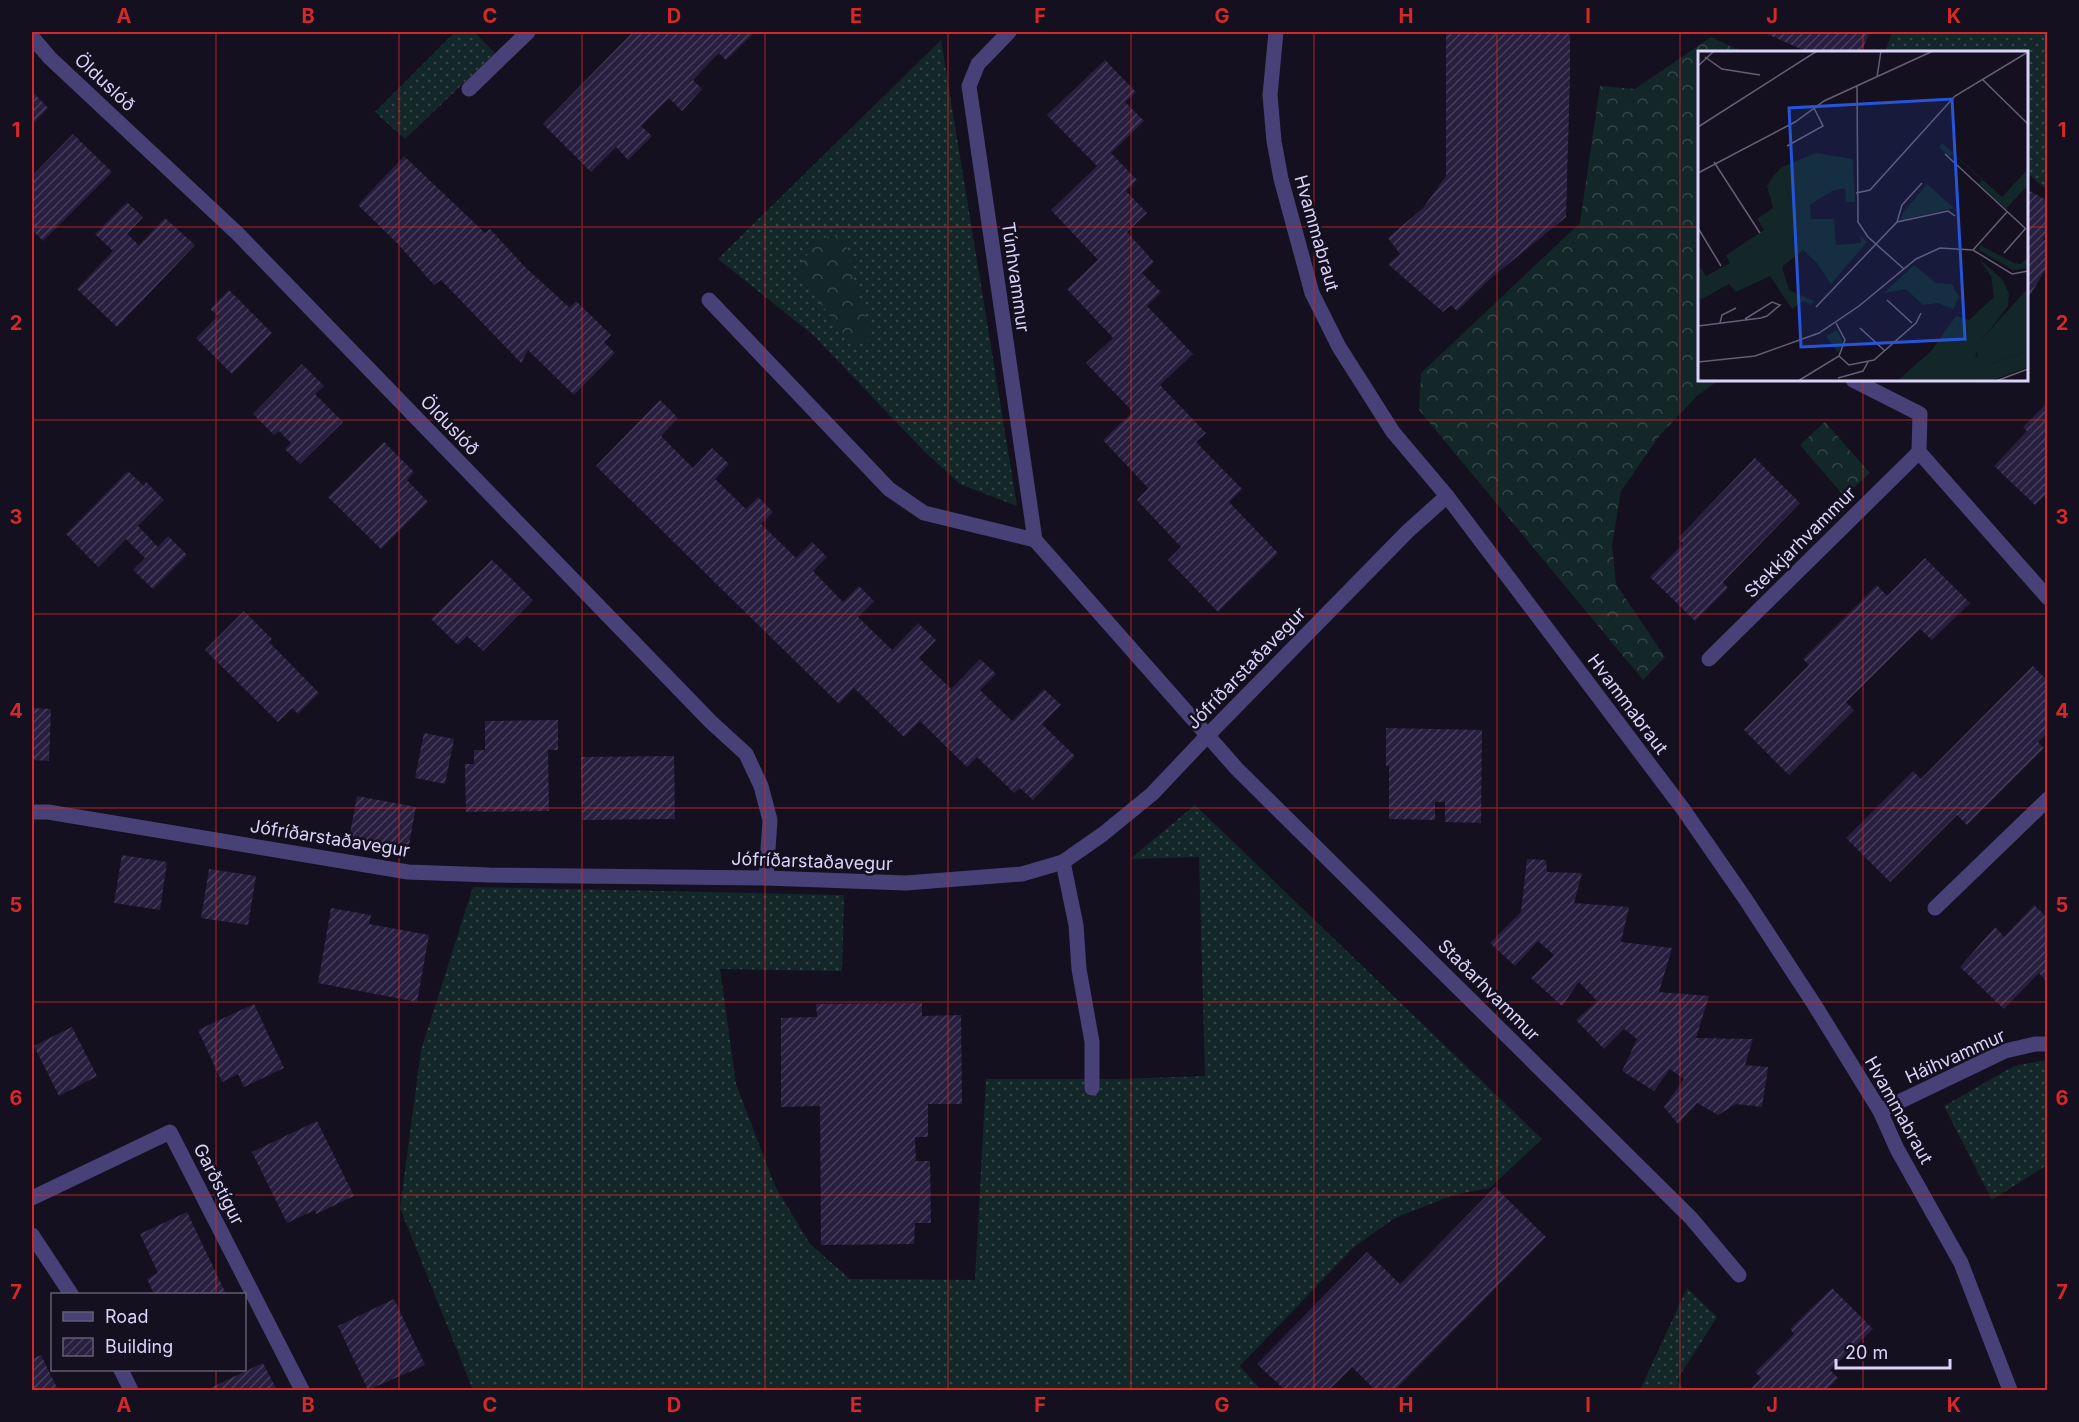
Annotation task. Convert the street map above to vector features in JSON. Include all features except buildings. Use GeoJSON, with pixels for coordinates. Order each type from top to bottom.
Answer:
{"type":"FeatureCollection","features":[{"type":"Feature","properties":{"kind":"street"},"geometry":{"type":"LineString","coordinates":[[469,89],[528,32]]}},
{"type":"Feature","properties":{"kind":"street","name":"Túnhvammur"},"geometry":{"type":"LineString","coordinates":[[1009,32],[978,64],[969,86],[1035,540]]}},
{"type":"Feature","properties":{"kind":"street","name":"Hvammabraut"},"geometry":{"type":"LineString","coordinates":[[1276,32],[1270,96],[1274,141],[1281,179],[1312,293],[1340,347],[1392,432],[1447,496],[1683,809],[1790,966],[1880,1112],[1961,1263],[2010,1390]]}},
{"type":"Feature","properties":{"kind":"street","name":"Ölduslóð"},"geometry":{"type":"LineString","coordinates":[[32,37],[50,58],[238,234],[703,713],[746,754],[760,786],[770,820],[766,878]]}},
{"type":"Feature","properties":{"kind":"street"},"geometry":{"type":"LineString","coordinates":[[709,300],[889,489],[924,513],[1035,540],[1207,736]]}},
{"type":"Feature","properties":{"kind":"street"},"geometry":{"type":"LineString","coordinates":[[1855,381],[1920,414],[1919,452],[2048,598]]}},
{"type":"Feature","properties":{"kind":"street","name":"Stekkjarhvammur"},"geometry":{"type":"LineString","coordinates":[[1709,659],[1919,452]]}},
{"type":"Feature","properties":{"kind":"street","name":"Jófríðarstaðavegur"},"geometry":{"type":"LineString","coordinates":[[32,812],[48,812],[408,872],[766,878],[906,883],[1022,874],[1063,862],[1103,834],[1152,794],[1408,531],[1447,496]]}},
{"type":"Feature","properties":{"kind":"street","name":"Staðarhvammur"},"geometry":{"type":"LineString","coordinates":[[1207,736],[1691,1218],[1739,1275]]}},
{"type":"Feature","properties":{"kind":"street"},"geometry":{"type":"LineString","coordinates":[[1935,908],[2048,799]]}},
{"type":"Feature","properties":{"kind":"street"},"geometry":{"type":"LineString","coordinates":[[1063,862],[1076,925],[1079,969],[1092,1042],[1092,1088]]}},
{"type":"Feature","properties":{"kind":"street","name":"Háihvammur"},"geometry":{"type":"LineString","coordinates":[[1880,1112],[2005,1051],[2035,1044],[2048,1044]]}},
{"type":"Feature","properties":{"kind":"street","name":"Garðstígur"},"geometry":{"type":"LineString","coordinates":[[32,1198],[170,1132],[302,1390]]}},
{"type":"Feature","properties":{"kind":"street"},"geometry":{"type":"LineString","coordinates":[[32,1235],[70,1293]]}},
{"type":"Feature","properties":{"kind":"street"},"geometry":{"type":"LineString","coordinates":[[122,1371],[131,1390]]}},
{"type":"Feature","properties":{"kind":"green space"},"geometry":{"type":"Polygon","coordinates":[[[455,32],[474,32],[495,53],[405,139],[375,112],[455,32]]]}},
{"type":"Feature","properties":{"kind":"green space"},"geometry":{"type":"Polygon","coordinates":[[[1892,32],[2047,32],[2047,190],[2028,174],[2028,51],[1885,51],[1892,32]]]}},
{"type":"Feature","properties":{"kind":"green space"},"geometry":{"type":"Polygon","coordinates":[[[1711,37],[1741,51],[1698,51],[1698,381],[1718,381],[1698,395],[1660,435],[1621,491],[1612,545],[1616,584],[1665,657],[1643,680],[1419,410],[1421,373],[1580,223],[1600,86],[1635,89],[1711,37]]]}},
{"type":"Feature","properties":{"kind":"green space"},"geometry":{"type":"Polygon","coordinates":[[[941,40],[1017,506],[960,484],[924,451],[813,335],[718,259],[941,40]]]}},
{"type":"Feature","properties":{"kind":"green space"},"geometry":{"type":"Polygon","coordinates":[[[843,233],[858,295],[873,339],[850,342],[795,270],[820,239],[843,233]]]}},
{"type":"Feature","properties":{"kind":"green space"},"geometry":{"type":"Polygon","coordinates":[[[1825,422],[1870,473],[1844,496],[1800,445],[1825,422]]]}},
{"type":"Feature","properties":{"kind":"green space"},"geometry":{"type":"Polygon","coordinates":[[[1195,805],[1542,1139],[1490,1188],[1453,1195],[1395,1218],[1354,1247],[1240,1366],[1261,1390],[473,1390],[400,1208],[421,1050],[473,887],[844,895],[842,971],[720,969],[736,1084],[775,1186],[810,1244],[850,1279],[975,1280],[986,1079],[1120,1079],[1205,1076],[1199,857],[1130,859],[1195,805]]]}},
{"type":"Feature","properties":{"kind":"green space"},"geometry":{"type":"Polygon","coordinates":[[[2047,1060],[2047,1165],[1992,1200],[1944,1106],[2014,1066],[2047,1060]]]}},
{"type":"Feature","properties":{"kind":"green space"},"geometry":{"type":"Polygon","coordinates":[[[1687,1288],[1717,1317],[1677,1380],[1684,1390],[1640,1390],[1687,1288]]]}}]}
